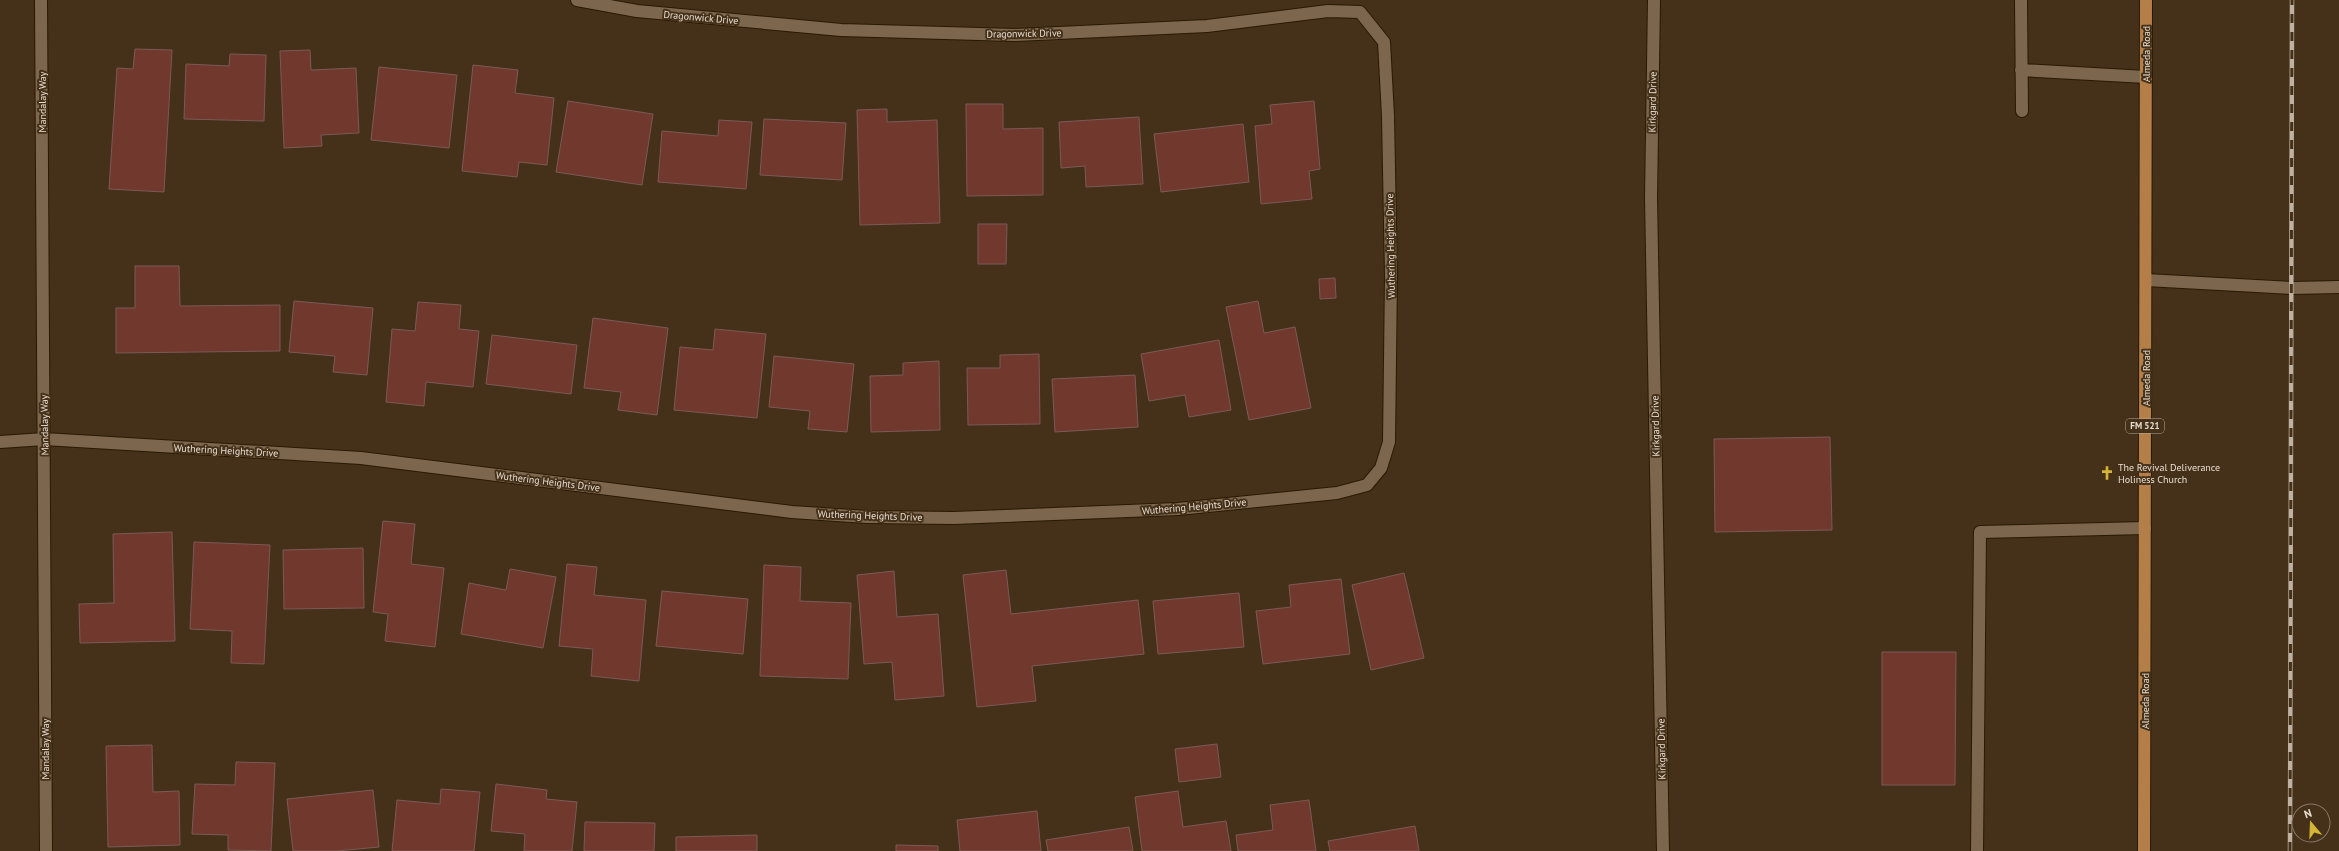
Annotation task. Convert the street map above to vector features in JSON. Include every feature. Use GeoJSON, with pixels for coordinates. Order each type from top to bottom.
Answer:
{"type":"FeatureCollection","features":[{"type":"Feature","properties":{"kind":"main road","name":"Almeda Road"},"geometry":{"type":"LineString","coordinates":[[2144,851],[2146,0]]}},
{"type":"Feature","properties":{"kind":"street","name":"Mandalay Way"},"geometry":{"type":"LineString","coordinates":[[42,0],[46,851]]}},
{"type":"Feature","properties":{"kind":"street","name":"Dragonwick Drive"},"geometry":{"type":"LineString","coordinates":[[577,0],[637,11],[841,30],[1014,35],[1207,26],[1328,11],[1360,12],[1384,42],[1388,116]]}},
{"type":"Feature","properties":{"kind":"street","name":"Kirkgard Drive"},"geometry":{"type":"LineString","coordinates":[[1654,0],[1650,198],[1663,851]]}},
{"type":"Feature","properties":{"kind":"street"},"geometry":{"type":"LineString","coordinates":[[2021,0],[2022,111]]}},
{"type":"Feature","properties":{"kind":"street"},"geometry":{"type":"LineString","coordinates":[[2021,70],[2146,77]]}},
{"type":"Feature","properties":{"kind":"street","name":"Wuthering Heights Drive"},"geometry":{"type":"LineString","coordinates":[[0,442],[44,439],[361,458],[792,512],[867,517],[954,518],[1170,510],[1337,493],[1367,484],[1381,468],[1389,442],[1391,276],[1388,116]]}},
{"type":"Feature","properties":{"kind":"street"},"geometry":{"type":"LineString","coordinates":[[2146,280],[2292,288],[2339,287]]}},
{"type":"Feature","properties":{"kind":"street"},"geometry":{"type":"LineString","coordinates":[[1978,851],[1980,532],[2145,528]]}},
{"type":"Feature","properties":{"kind":"building"},"geometry":{"type":"Polygon","coordinates":[[[135,49],[172,50],[164,192],[109,189],[117,68],[133,69],[135,49]]]}},
{"type":"Feature","properties":{"kind":"building"},"geometry":{"type":"Polygon","coordinates":[[[310,50],[311,70],[356,68],[359,133],[321,135],[322,146],[284,148],[280,51],[310,50]]]}},
{"type":"Feature","properties":{"kind":"building"},"geometry":{"type":"Polygon","coordinates":[[[230,54],[266,55],[264,121],[184,119],[186,64],[229,66],[230,54]]]}},
{"type":"Feature","properties":{"kind":"building"},"geometry":{"type":"Polygon","coordinates":[[[473,65],[518,70],[515,93],[554,98],[547,165],[519,162],[517,177],[462,171],[473,65]]]}},
{"type":"Feature","properties":{"kind":"building"},"geometry":{"type":"Polygon","coordinates":[[[379,67],[457,75],[449,148],[371,140],[379,67]]]}},
{"type":"Feature","properties":{"kind":"building"},"geometry":{"type":"Polygon","coordinates":[[[568,101],[653,114],[642,185],[556,172],[568,101]]]}},
{"type":"Feature","properties":{"kind":"building"},"geometry":{"type":"Polygon","coordinates":[[[1314,101],[1320,169],[1309,171],[1312,199],[1261,204],[1255,126],[1272,124],[1270,105],[1314,101]]]}},
{"type":"Feature","properties":{"kind":"building"},"geometry":{"type":"Polygon","coordinates":[[[966,104],[1003,104],[1003,129],[1043,128],[1043,195],[967,196],[966,104]]]}},
{"type":"Feature","properties":{"kind":"building"},"geometry":{"type":"Polygon","coordinates":[[[887,109],[887,122],[937,120],[940,223],[860,225],[857,110],[887,109]]]}},
{"type":"Feature","properties":{"kind":"building"},"geometry":{"type":"Polygon","coordinates":[[[1139,117],[1143,184],[1086,187],[1085,166],[1061,168],[1059,122],[1139,117]]]}},
{"type":"Feature","properties":{"kind":"building"},"geometry":{"type":"Polygon","coordinates":[[[764,119],[846,123],[842,180],[760,175],[764,119]]]}},
{"type":"Feature","properties":{"kind":"building"},"geometry":{"type":"Polygon","coordinates":[[[719,120],[752,122],[746,189],[658,182],[662,131],[718,136],[719,120]]]}},
{"type":"Feature","properties":{"kind":"building"},"geometry":{"type":"Polygon","coordinates":[[[1243,124],[1249,182],[1161,192],[1154,134],[1243,124]]]}},
{"type":"Feature","properties":{"kind":"building"},"geometry":{"type":"Polygon","coordinates":[[[978,224],[1007,224],[1006,264],[978,264],[978,224]]]}},
{"type":"Feature","properties":{"kind":"building"},"geometry":{"type":"Polygon","coordinates":[[[135,266],[179,266],[180,306],[280,305],[280,351],[116,353],[116,308],[135,308],[135,266]]]}},
{"type":"Feature","properties":{"kind":"building"},"geometry":{"type":"Polygon","coordinates":[[[1335,278],[1336,298],[1320,299],[1319,279],[1335,278]]]}},
{"type":"Feature","properties":{"kind":"building"},"geometry":{"type":"Polygon","coordinates":[[[294,301],[373,308],[367,375],[333,372],[335,356],[289,352],[294,301]]]}},
{"type":"Feature","properties":{"kind":"building"},"geometry":{"type":"Polygon","coordinates":[[[1258,301],[1264,333],[1295,327],[1311,408],[1249,420],[1226,307],[1258,301]]]}},
{"type":"Feature","properties":{"kind":"building"},"geometry":{"type":"Polygon","coordinates":[[[418,302],[461,305],[459,329],[479,331],[473,387],[426,382],[424,406],[386,402],[392,329],[415,331],[418,302]]]}},
{"type":"Feature","properties":{"kind":"building"},"geometry":{"type":"Polygon","coordinates":[[[593,318],[668,328],[657,415],[618,410],[621,392],[584,388],[593,318]]]}},
{"type":"Feature","properties":{"kind":"building"},"geometry":{"type":"Polygon","coordinates":[[[715,329],[766,334],[757,418],[674,410],[680,347],[713,350],[715,329]]]}},
{"type":"Feature","properties":{"kind":"building"},"geometry":{"type":"Polygon","coordinates":[[[492,335],[577,345],[571,394],[486,384],[492,335]]]}},
{"type":"Feature","properties":{"kind":"building"},"geometry":{"type":"Polygon","coordinates":[[[1219,340],[1231,410],[1189,417],[1185,395],[1149,401],[1141,354],[1219,340]]]}},
{"type":"Feature","properties":{"kind":"building"},"geometry":{"type":"Polygon","coordinates":[[[1039,354],[1040,424],[968,425],[967,368],[1000,368],[1000,355],[1039,354]]]}},
{"type":"Feature","properties":{"kind":"building"},"geometry":{"type":"Polygon","coordinates":[[[774,356],[854,364],[847,432],[808,429],[810,411],[769,407],[774,356]]]}},
{"type":"Feature","properties":{"kind":"building"},"geometry":{"type":"Polygon","coordinates":[[[939,361],[940,430],[871,432],[870,376],[903,375],[903,363],[939,361]]]}},
{"type":"Feature","properties":{"kind":"building"},"geometry":{"type":"Polygon","coordinates":[[[1135,375],[1138,427],[1055,432],[1052,379],[1135,375]]]}},
{"type":"Feature","properties":{"kind":"building"},"geometry":{"type":"Polygon","coordinates":[[[1830,437],[1832,530],[1715,532],[1714,439],[1830,437]]]}},
{"type":"Feature","properties":{"kind":"building"},"geometry":{"type":"Polygon","coordinates":[[[383,521],[415,524],[411,564],[444,568],[435,647],[385,641],[388,614],[373,612],[383,521]]]}},
{"type":"Feature","properties":{"kind":"building"},"geometry":{"type":"Polygon","coordinates":[[[172,532],[175,641],[80,643],[79,604],[114,603],[113,534],[172,532]]]}},
{"type":"Feature","properties":{"kind":"building"},"geometry":{"type":"Polygon","coordinates":[[[194,542],[270,545],[264,664],[231,663],[232,631],[190,629],[194,542]]]}},
{"type":"Feature","properties":{"kind":"building"},"geometry":{"type":"Polygon","coordinates":[[[363,548],[364,608],[284,609],[283,550],[363,548]]]}},
{"type":"Feature","properties":{"kind":"building"},"geometry":{"type":"Polygon","coordinates":[[[567,564],[597,567],[594,595],[646,600],[639,681],[591,676],[593,649],[559,646],[567,564]]]}},
{"type":"Feature","properties":{"kind":"building"},"geometry":{"type":"Polygon","coordinates":[[[764,565],[801,567],[800,601],[851,603],[848,679],[760,676],[764,565]]]}},
{"type":"Feature","properties":{"kind":"building"},"geometry":{"type":"Polygon","coordinates":[[[510,569],[556,577],[543,648],[461,634],[469,583],[506,590],[510,569]]]}},
{"type":"Feature","properties":{"kind":"building"},"geometry":{"type":"Polygon","coordinates":[[[1006,570],[1011,614],[1138,600],[1144,654],[1032,666],[1036,701],[977,707],[963,575],[1006,570]]]}},
{"type":"Feature","properties":{"kind":"building"},"geometry":{"type":"Polygon","coordinates":[[[894,571],[897,617],[938,614],[944,696],[895,700],[892,662],[864,664],[857,575],[894,571]]]}},
{"type":"Feature","properties":{"kind":"building"},"geometry":{"type":"Polygon","coordinates":[[[1404,573],[1424,658],[1371,670],[1352,585],[1404,573]]]}},
{"type":"Feature","properties":{"kind":"building"},"geometry":{"type":"Polygon","coordinates":[[[1341,579],[1350,654],[1263,664],[1256,611],[1291,607],[1289,585],[1341,579]]]}},
{"type":"Feature","properties":{"kind":"building"},"geometry":{"type":"Polygon","coordinates":[[[662,591],[748,599],[743,654],[656,646],[662,591]]]}},
{"type":"Feature","properties":{"kind":"building"},"geometry":{"type":"Polygon","coordinates":[[[1239,593],[1244,647],[1158,654],[1153,601],[1239,593]]]}},
{"type":"Feature","properties":{"kind":"building"},"geometry":{"type":"Polygon","coordinates":[[[1882,652],[1956,652],[1955,785],[1882,785],[1882,652]]]}},
{"type":"Feature","properties":{"kind":"building"},"geometry":{"type":"Polygon","coordinates":[[[1217,744],[1221,777],[1179,782],[1175,749],[1217,744]]]}},
{"type":"Feature","properties":{"kind":"building"},"geometry":{"type":"Polygon","coordinates":[[[152,745],[153,792],[179,791],[180,845],[108,847],[106,746],[152,745]]]}},
{"type":"Feature","properties":{"kind":"building"},"geometry":{"type":"Polygon","coordinates":[[[236,762],[275,763],[271,851],[228,850],[228,835],[192,834],[195,784],[235,785],[236,762]]]}},
{"type":"Feature","properties":{"kind":"building"},"geometry":{"type":"Polygon","coordinates":[[[496,784],[547,790],[546,799],[577,802],[572,851],[524,851],[525,834],[491,831],[496,784]]]}},
{"type":"Feature","properties":{"kind":"building"},"geometry":{"type":"Polygon","coordinates":[[[441,789],[480,792],[474,851],[392,851],[397,800],[440,804],[441,789]]]}},
{"type":"Feature","properties":{"kind":"building"},"geometry":{"type":"Polygon","coordinates":[[[373,790],[379,847],[336,851],[293,851],[287,799],[373,790]]]}},
{"type":"Feature","properties":{"kind":"building"},"geometry":{"type":"Polygon","coordinates":[[[1178,791],[1183,827],[1226,821],[1231,851],[1142,851],[1135,797],[1178,791]]]}},
{"type":"Feature","properties":{"kind":"building"},"geometry":{"type":"Polygon","coordinates":[[[1309,800],[1316,851],[1238,851],[1236,835],[1273,830],[1270,805],[1309,800]]]}},
{"type":"Feature","properties":{"kind":"building"},"geometry":{"type":"Polygon","coordinates":[[[1037,811],[1041,851],[960,851],[957,820],[1037,811]]]}},
{"type":"Feature","properties":{"kind":"building"},"geometry":{"type":"Polygon","coordinates":[[[585,822],[655,823],[654,851],[584,851],[585,822]]]}},
{"type":"Feature","properties":{"kind":"building"},"geometry":{"type":"Polygon","coordinates":[[[1415,826],[1419,851],[1330,851],[1328,841],[1415,826]]]}},
{"type":"Feature","properties":{"kind":"building"},"geometry":{"type":"Polygon","coordinates":[[[1129,827],[1133,851],[1048,851],[1046,840],[1129,827]]]}},
{"type":"Feature","properties":{"kind":"building"},"geometry":{"type":"Polygon","coordinates":[[[757,835],[757,851],[676,851],[676,837],[757,835]]]}},
{"type":"Feature","properties":{"kind":"building"},"geometry":{"type":"Polygon","coordinates":[[[896,845],[938,846],[938,851],[896,851],[896,845]]]}},
{"type":"Feature","properties":{"kind":"railway"},"geometry":{"type":"LineString","coordinates":[[2290,851],[2292,0]]}},
{"type":"Feature","properties":{"kind":"place","name":"The Revival Deliverance Holiness Church"},"geometry":{"type":"Point","coordinates":[2107,473]}}]}
